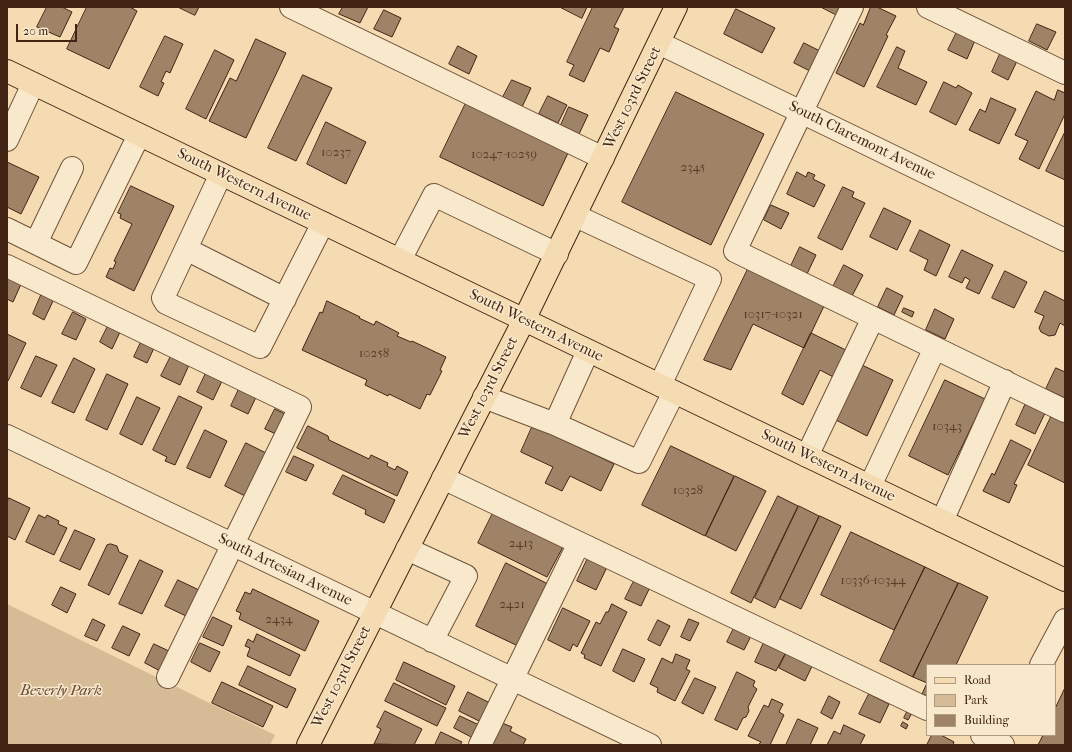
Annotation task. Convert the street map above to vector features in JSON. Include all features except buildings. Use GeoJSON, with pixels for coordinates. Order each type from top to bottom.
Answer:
{"type":"FeatureCollection","features":[{"type":"Feature","properties":{"kind":"main road","name":"West 103rd Street"},"geometry":{"type":"LineString","coordinates":[[308,745],[576,216],[676,7]]}},
{"type":"Feature","properties":{"kind":"main road","name":"South Western Avenue"},"geometry":{"type":"LineString","coordinates":[[7,71],[1065,580]]}},
{"type":"Feature","properties":{"kind":"street"},"geometry":{"type":"LineString","coordinates":[[291,7],[604,158]]}},
{"type":"Feature","properties":{"kind":"street"},"geometry":{"type":"LineString","coordinates":[[852,7],[735,251],[1065,411]]}},
{"type":"Feature","properties":{"kind":"street"},"geometry":{"type":"LineString","coordinates":[[928,7],[1065,73]]}},
{"type":"Feature","properties":{"kind":"street","name":"South Claremont Avenue"},"geometry":{"type":"LineString","coordinates":[[659,43],[1065,240]]}},
{"type":"Feature","properties":{"kind":"street"},"geometry":{"type":"LineString","coordinates":[[7,140],[33,84]]}},
{"type":"Feature","properties":{"kind":"street"},"geometry":{"type":"LineString","coordinates":[[7,230],[76,263],[139,134]]}},
{"type":"Feature","properties":{"kind":"street"},"geometry":{"type":"LineString","coordinates":[[36,243],[72,168]]}},
{"type":"Feature","properties":{"kind":"street"},"geometry":{"type":"LineString","coordinates":[[221,174],[163,298],[166,303],[260,347],[323,223]]}},
{"type":"Feature","properties":{"kind":"street"},"geometry":{"type":"LineString","coordinates":[[400,260],[434,196],[557,254]]}},
{"type":"Feature","properties":{"kind":"street"},"geometry":{"type":"LineString","coordinates":[[484,397],[554,424],[639,462],[710,279],[576,216]]}},
{"type":"Feature","properties":{"kind":"street"},"geometry":{"type":"LineString","coordinates":[[186,249],[285,298]]}},
{"type":"Feature","properties":{"kind":"street"},"geometry":{"type":"LineString","coordinates":[[7,266],[300,407],[234,545],[168,677]]}},
{"type":"Feature","properties":{"kind":"street"},"geometry":{"type":"LineString","coordinates":[[807,456],[874,318]]}},
{"type":"Feature","properties":{"kind":"street"},"geometry":{"type":"LineString","coordinates":[[870,486],[935,348]]}},
{"type":"Feature","properties":{"kind":"street"},"geometry":{"type":"LineString","coordinates":[[554,424],[588,351]]}},
{"type":"Feature","properties":{"kind":"street"},"geometry":{"type":"LineString","coordinates":[[942,521],[1005,381]]}},
{"type":"Feature","properties":{"kind":"street","name":"South Artesian Avenue"},"geometry":{"type":"LineString","coordinates":[[7,436],[650,745]]}},
{"type":"Feature","properties":{"kind":"street"},"geometry":{"type":"LineString","coordinates":[[443,478],[926,709]]}},
{"type":"Feature","properties":{"kind":"street"},"geometry":{"type":"LineString","coordinates":[[480,745],[580,543]]}},
{"type":"Feature","properties":{"kind":"street"},"geometry":{"type":"LineString","coordinates":[[407,549],[466,576],[432,641]]}},
{"type":"Feature","properties":{"kind":"street"},"geometry":{"type":"LineString","coordinates":[[1042,664],[1065,620]]}},
{"type":"Feature","properties":{"kind":"street"},"geometry":{"type":"LineString","coordinates":[[984,736],[1002,745],[1006,736]]}},
{"type":"Feature","properties":{"kind":"green space","name":"Beverly Park"},"geometry":{"type":"Polygon","coordinates":[[[7,604],[275,735],[270,745],[7,745],[7,604]]]}}]}
